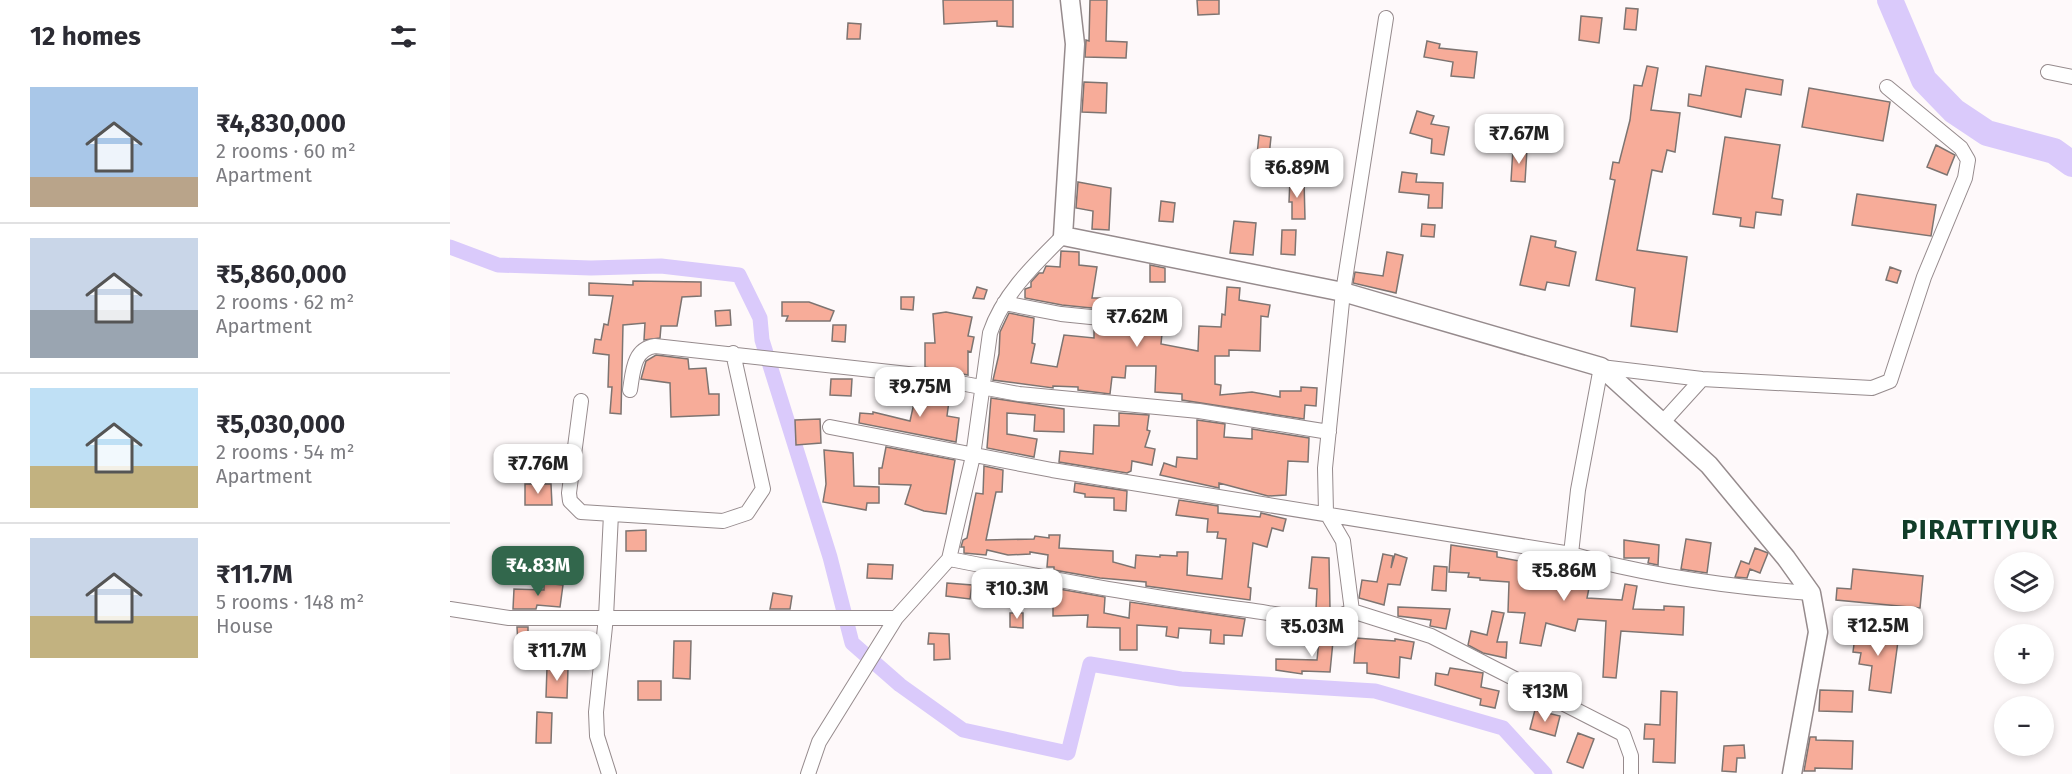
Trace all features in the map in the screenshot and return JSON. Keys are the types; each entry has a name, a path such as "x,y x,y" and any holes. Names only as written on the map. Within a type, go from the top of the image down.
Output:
{"street":[{"path":"808,774 819,742 896,618 949,559 973,456 990,333 1004,303 1034,265 1064,236 1075,44 1070,0"},
{"path":"1352,611 1343,541 1326,512 1325,468 1343,292 1386,18"},
{"path":"2048,72 2072,77"},
{"path":"1064,236 1343,292 1600,367 1702,379 1872,388 1890,381 1924,278 1965,178 1968,160 1961,148 1887,87"},
{"path":"1004,303 1061,314 1140,322"},
{"path":"630,390 636,360 645,347 655,346 917,375 984,388 1199,411 1329,432"},
{"path":"581,400 569,493 570,501 581,512 723,521 747,513 763,489 733,353"},
{"path":"1600,367 1709,465 1786,558 1811,593 1818,632 1793,772"},
{"path":"1571,554 1578,490 1600,367"},
{"path":"1662,423 1702,379"},
{"path":"830,427 973,456 1326,512 1571,554 1603,563 1744,588 1811,593"},
{"path":"609,774 597,736 596,712 606,617 611,514"},
{"path":"949,559 1173,601 1311,618 1339,617 1352,611 1431,636 1623,734 1631,756 1630,771"},
{"path":"450,609 509,618 896,618"}],"building":[{"path":"943,0 1013,0 1013,27 997,26 997,21 944,24"},
{"path":"1090,0 1107,0 1106,41 1127,42 1126,58 1085,57 1086,40 1089,41"},
{"path":"1197,0 1219,0 1219,14 1198,15"},
{"path":"1626,8 1638,9 1636,30 1624,29"},
{"path":"1581,16 1602,18 1599,43 1579,40"},
{"path":"848,23 861,24 860,39 847,39"},
{"path":"1427,41 1440,44 1439,48 1477,52 1474,78 1451,76 1453,62 1424,57"},
{"path":"1647,66 1658,68 1651,110 1680,113 1675,152 1667,150 1662,172 1652,170 1637,250 1687,257 1677,332 1631,326 1635,288 1596,280 1615,180 1610,179 1613,162 1619,163 1630,120 1634,85 1642,86"},
{"path":"1706,66 1783,80 1781,95 1746,89 1741,117 1688,106 1689,94 1701,96"},
{"path":"1084,82 1107,83 1106,113 1082,112"},
{"path":"1809,88 1890,102 1883,141 1802,127"},
{"path":"1417,111 1434,116 1431,124 1449,127 1444,155 1431,153 1432,139 1410,133"},
{"path":"1259,135 1271,137 1268,166 1256,165"},
{"path":"1725,137 1780,145 1772,198 1783,200 1781,215 1756,212 1754,228 1740,226 1741,218 1713,214"},
{"path":"1936,145 1955,155 1947,175 1927,167"},
{"path":"1513,148 1527,149 1525,182 1511,181"},
{"path":"1402,172 1417,174 1416,182 1443,183 1442,208 1428,208 1429,195 1399,192"},
{"path":"1290,180 1304,180 1305,219 1292,219 1292,202 1289,202"},
{"path":"1078,182 1111,188 1109,230 1092,229 1093,211 1076,208"},
{"path":"1857,194 1936,205 1931,236 1852,225"},
{"path":"1161,201 1175,203 1173,222 1159,221"},
{"path":"1234,221 1256,223 1253,255 1230,253"},
{"path":"1422,224 1435,225 1434,237 1421,236"},
{"path":"1282,230 1296,230 1295,255 1281,254"},
{"path":"1531,236 1556,241 1555,247 1576,252 1569,286 1547,282 1545,290 1520,285"},
{"path":"1061,251 1079,252 1079,265 1097,267 1092,298 1116,298 1116,303 1140,305 1139,311 1164,314 1161,344 1198,351 1199,326 1221,327 1222,314 1225,315 1227,287 1240,288 1239,300 1270,305 1268,317 1261,316 1260,351 1229,350 1229,356 1215,356 1215,384 1221,385 1220,395 1252,392 1280,397 1280,391 1301,391 1301,387 1317,388 1316,406 1305,405 1304,419 1182,400 1182,394 1155,392 1156,366 1126,366 1125,378 1112,377 1110,394 1078,390 1078,387 1053,386 1053,388 993,380 999,354 1000,332 1009,313 1034,318 1032,343 1035,344 1031,363 1057,367 1064,335 1094,338 1094,326 1139,331 1148,327 1148,318 1141,313 1062,305 1025,298 1025,289 1031,287 1031,282 1039,273 1043,273 1046,266 1060,267"},
{"path":"1387,252 1403,255 1396,293 1353,283 1355,272 1383,276"},
{"path":"1150,265 1165,268 1165,282 1150,282"},
{"path":"1890,267 1901,271 1897,283 1886,280"},
{"path":"633,281 701,282 701,296 682,297 677,326 661,326 660,338 644,340 645,323 623,325 621,414 610,413 612,387 608,387 609,355 593,353 595,339 601,340 604,324 608,325 613,296 589,295 589,283 633,285"},
{"path":"977,287 987,290 984,299 973,298"},
{"path":"901,297 914,297 913,310 901,309"},
{"path":"782,302 809,302 834,311 830,321 786,321 788,316 782,316"},
{"path":"730,310 731,325 716,326 715,311"},
{"path":"946,312 972,317 968,336 974,337 971,352 968,351 968,375 925,367 925,343 935,343 933,314"},
{"path":"833,325 846,325 845,342 832,341"},
{"path":"656,355 688,359 689,369 706,368 709,394 719,394 719,415 671,417 670,383 641,379 646,361"},
{"path":"831,379 852,379 851,396 830,395"},
{"path":"918,385 935,388 932,399 949,401 947,416 959,418 956,442 859,423 860,413 873,414 873,412 910,421"},
{"path":"991,398 1064,409 1064,432 1034,431 1035,415 1007,413 1007,434 1037,439 1034,457 987,448"},
{"path":"1119,413 1149,415 1147,430 1150,431 1145,447 1155,449 1152,465 1132,461 1131,471 1127,473 1059,462 1060,451 1093,454 1094,425 1119,426"},
{"path":"820,419 821,443 796,445 795,420"},
{"path":"1197,420 1225,424 1224,437 1252,439 1252,429 1309,438 1308,462 1288,461 1286,495 1268,496 1219,483 1219,488 1160,475 1164,463 1176,467 1177,457 1197,459"},
{"path":"886,447 955,460 946,514 924,511 905,504 911,485 879,484 879,468 882,468"},
{"path":"824,450 853,453 854,486 879,487 879,503 867,503 866,510 823,502 826,484"},
{"path":"984,466 1003,470 1002,492 996,492 986,540 1034,539 1035,536 1049,538 1049,535 1060,535 1059,548 1113,551 1113,562 1135,568 1136,555 1160,557 1160,555 1177,556 1177,552 1188,552 1187,575 1222,579 1226,539 1217,538 1218,532 1207,532 1208,519 1176,515 1179,500 1218,506 1218,513 1260,517 1261,513 1286,519 1283,531 1272,528 1267,547 1253,543 1248,587 1251,588 1250,600 1146,586 1146,582 1100,578 1054,570 1054,567 1047,567 1048,555 1030,552 1030,554 1008,555 987,550 986,555 964,553 964,547 961,547 963,540 967,538 976,493 983,494"},
{"path":"1075,483 1127,491 1126,511 1114,510 1114,498 1085,497 1085,494 1074,492"},
{"path":"525,484 551,484 552,505 525,505"},
{"path":"646,530 646,551 626,551 626,531"},
{"path":"1686,539 1711,543 1707,573 1681,569"},
{"path":"1624,540 1659,545 1658,565 1648,563 1649,558 1624,558"},
{"path":"1451,545 1497,552 1497,557 1535,564 1535,560 1549,561 1549,576 1577,578 1590,583 1587,598 1622,600 1625,584 1637,586 1633,609 1664,610 1664,606 1684,607 1683,635 1621,631 1616,678 1603,677 1606,621 1578,619 1575,631 1546,623 1541,646 1520,643 1525,613 1508,612 1509,582 1480,580 1480,578 1468,577 1469,573 1449,572"},
{"path":"1755,548 1768,553 1760,573 1750,569 1747,578 1735,577 1741,561 1749,564"},
{"path":"1383,554 1393,556 1391,568 1395,554 1407,558 1400,585 1388,584 1384,605 1359,598 1362,580 1377,582"},
{"path":"1312,557 1329,558 1330,608 1316,609 1317,589 1309,588"},
{"path":"868,564 893,565 892,579 867,578"},
{"path":"1434,566 1447,567 1446,591 1432,590"},
{"path":"1853,569 1923,576 1920,608 1836,600 1837,588 1851,589"},
{"path":"981,580 997,582 995,596 979,595"},
{"path":"544,583 563,585 560,607 537,605 536,609 513,609 514,589 544,590"},
{"path":"947,583 972,585 970,599 946,596"},
{"path":"1053,588 1105,597 1104,613 1129,618 1130,602 1245,619 1242,636 1224,635 1224,644 1210,643 1211,630 1179,628 1178,638 1166,636 1167,627 1137,625 1137,650 1120,650 1120,628 1087,627 1088,615 1053,616 1053,605 1028,604 1029,589 1053,590"},
{"path":"773,593 792,596 790,609 770,609"},
{"path":"1398,607 1450,609 1446,629 1430,626 1431,620 1398,616"},
{"path":"1492,611 1504,613 1497,642 1507,642 1506,658 1483,653 1468,645 1471,631 1487,635"},
{"path":"1010,613 1023,613 1023,628 1010,627"},
{"path":"517,627 528,627 528,645 518,645"},
{"path":"1856,628 1899,634 1891,693 1869,690 1872,666 1859,664 1861,653 1853,652"},
{"path":"1320,631 1334,631 1330,672 1302,671 1302,674 1276,670 1276,659 1317,660"},
{"path":"929,633 949,634 950,659 934,660 934,644 928,644"},
{"path":"1356,638 1414,642 1411,659 1400,657 1399,678 1367,673 1367,663 1354,663"},
{"path":"578,639 591,640 590,665 577,664"},
{"path":"674,641 691,641 690,679 673,678"},
{"path":"547,667 568,668 567,698 546,697"},
{"path":"1450,668 1483,673 1481,687 1499,691 1495,708 1480,705 1481,699 1435,685 1436,673 1448,675"},
{"path":"638,681 661,681 661,700 638,700"},
{"path":"1820,690 1853,691 1852,712 1819,711"},
{"path":"1661,691 1677,692 1675,763 1653,762 1654,739 1644,739 1645,724 1660,725"},
{"path":"1535,710 1560,716 1555,736 1530,729"},
{"path":"537,712 552,713 551,743 536,743"},
{"path":"1578,733 1594,739 1583,768 1567,762"},
{"path":"1810,737 1816,737 1816,740 1853,741 1852,769 1815,768 1815,771 1804,771"},
{"path":"1744,745 1745,758 1737,758 1736,772 1722,771 1724,746"}],"waterway":[{"path":"1890,0 1924,80 1954,111 1987,133 2054,151 2072,164"},
{"path":"450,247 498,265 591,268 661,266 739,275 760,318 762,340 830,557 852,643 900,685 963,730 1068,753 1090,664 1181,679 1375,691 1503,728 1545,774"}],"district":[{"name":"PIRATTIYUR","path":"1980,530"}]}
